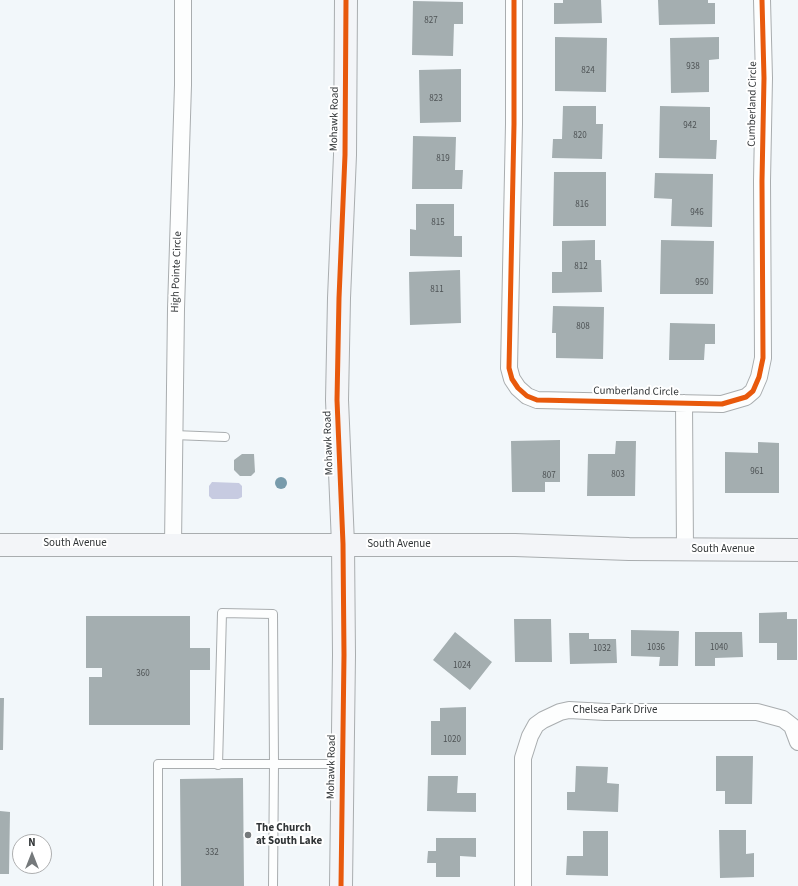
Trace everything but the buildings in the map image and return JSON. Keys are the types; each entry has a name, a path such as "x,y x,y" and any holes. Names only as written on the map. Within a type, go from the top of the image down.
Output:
{"street":[{"name":"High Pointe Circle","path":"173,544 176,309 183,85 183,0"},
{"name":"Mohawk Road","path":"341,886 344,655 343,544 337,400 339,298 345,155 346,0"},
{"name":"Cumberland Circle","path":"514,0 514,124 509,368 512,378 518,388 527,396 537,400 722,404 746,397 753,391 759,377 763,358 762,181 764,78 762,0"},
{"name":"Cumberland Circle","path":"684,403 685,550"},
{"name":"South Avenue","path":"0,545 515,545 685,550 798,550"},
{"name":"Chelsea Park Drive","path":"523,886 523,758 530,736 536,725 543,720 568,710 606,712 757,712 783,719 792,726 798,742"}],"lane":[{"path":"174,435 225,437"},
{"path":"218,764 222,613 272,614 274,764 273,886"},
{"path":"158,886 158,764 342,764"}],"water":[{"path":"212,482 239,483 242,486 242,497 238,499 212,499 209,496 209,486"}],"cycle path":[{"path":"341,886 344,655 343,544 337,400 339,298 345,155 346,0"},
{"path":"514,0 514,124 509,368 512,379 518,388 527,396 537,400 722,404 746,397 753,391 759,377 763,358 762,181 764,78 762,0"}],"place":[{"name":"The Church at South Lake","path":"248,835"}]}
